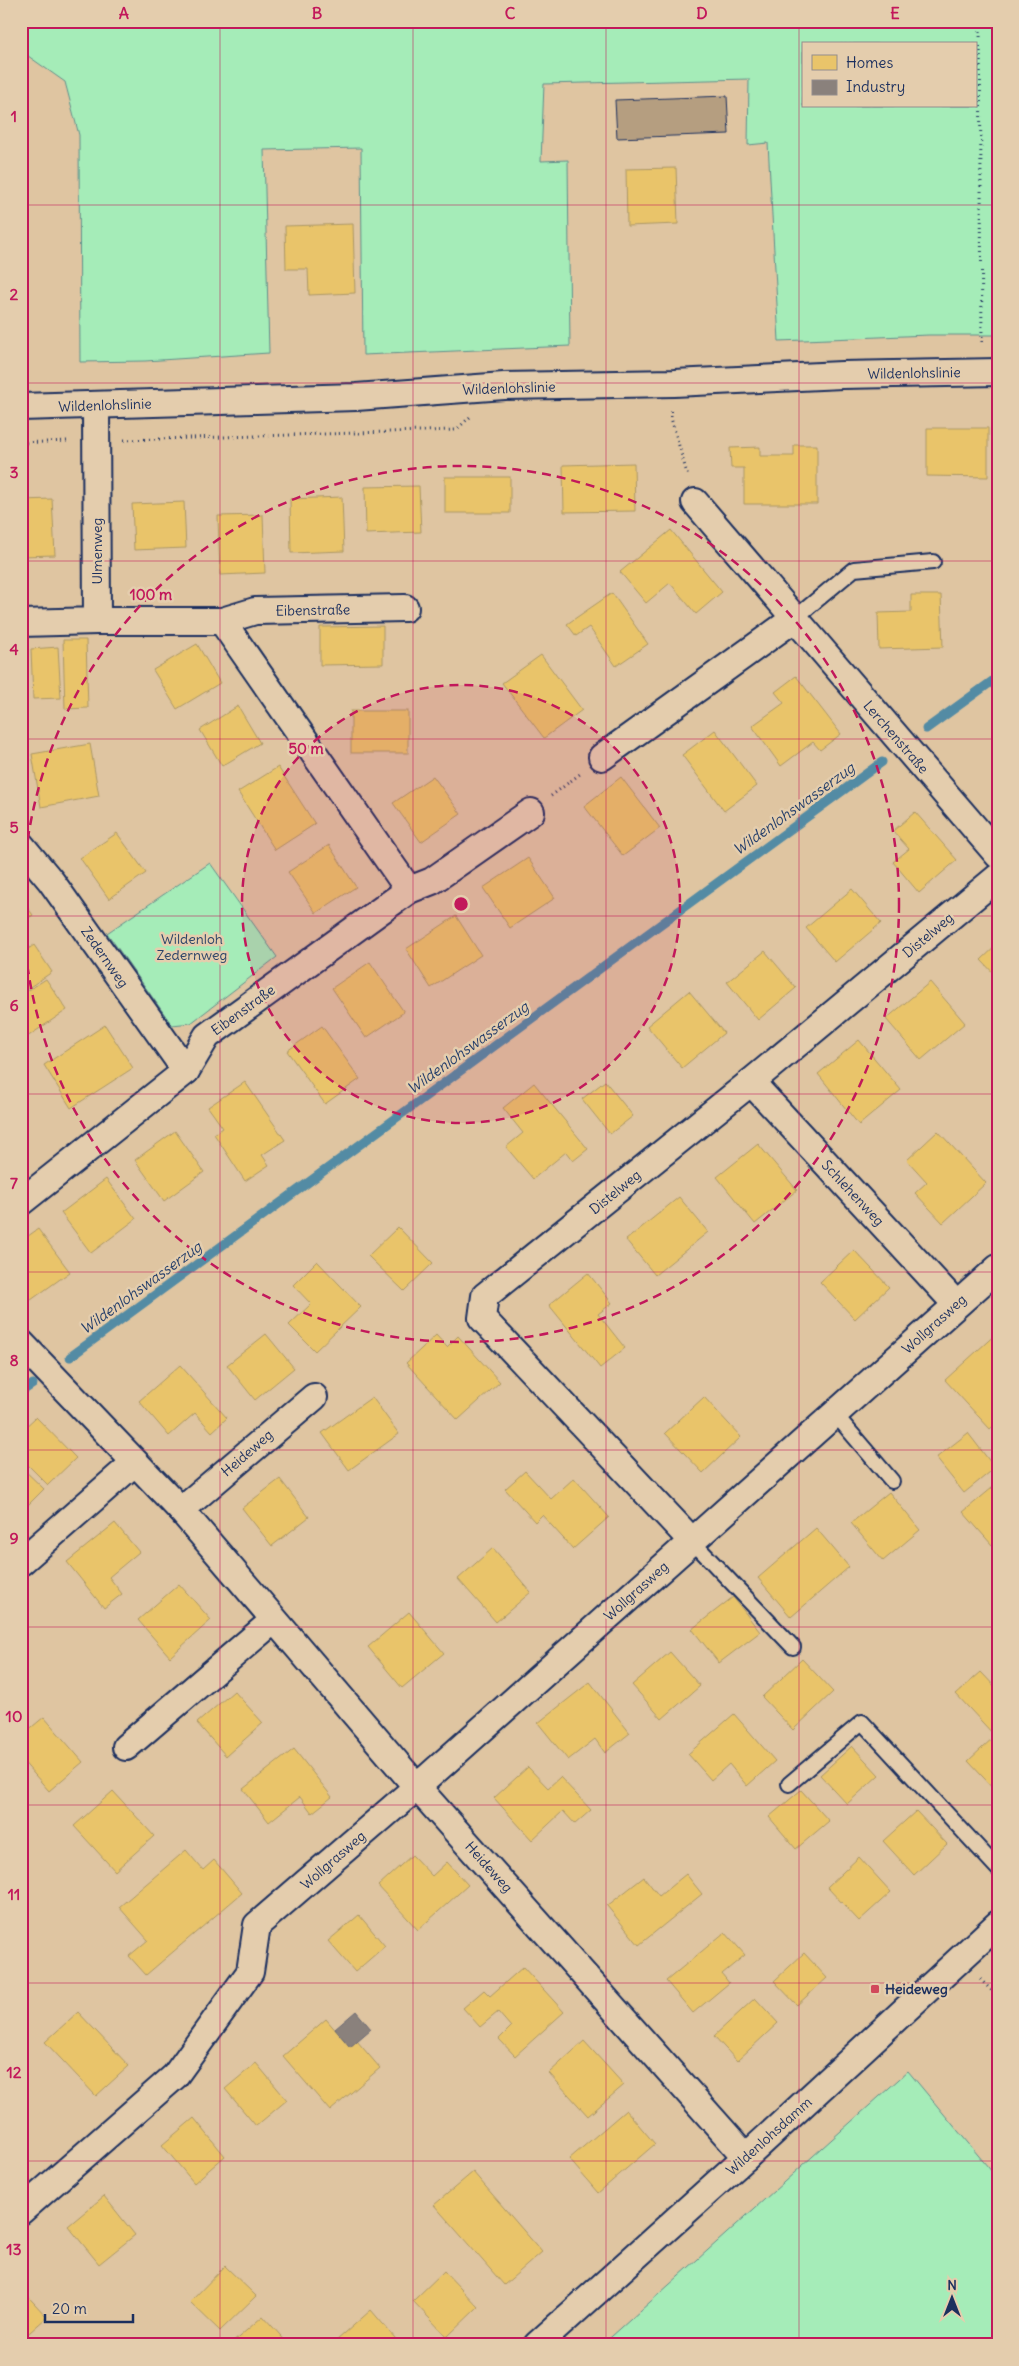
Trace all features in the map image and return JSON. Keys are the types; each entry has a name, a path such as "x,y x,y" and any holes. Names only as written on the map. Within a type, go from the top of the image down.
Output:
{"street":[{"name":"Wildenlohslinie","path":"21,407 356,397 504,386 684,383 842,375 990,372"},
{"name":"Ulmenweg","path":"96,405 98,441 97,622"},
{"name":"Lerchenstraße","path":"695,502 998,855"},
{"name":"Eibenstraße","path":"97,622 222,622 255,611 405,608"},
{"path":"602,757 794,619"},
{"path":"21,623 97,622"},
{"path":"222,622 409,890"},
{"name":"Eibenstraße","path":"21,1202 186,1071 208,1036 409,890 432,881 531,812"},
{"name":"Zedernweg","path":"21,845 51,881 186,1071"},
{"name":"Distelweg","path":"692,1541 482,1318 485,1296 752,1082 998,877"},
{"name":"Schlehenweg","path":"752,1082 956,1304"},
{"name":"Wollgrasweg","path":"21,2211 175,2076 250,1972 257,1925 417,1787 998,1268"},
{"name":"Heideweg","path":"21,1343 181,1510 417,1787 746,2157"},
{"name":"Heideweg","path":"181,1510 314,1397"},
{"path":"21,1562 134,1463"},
{"path":"126,1747 274,1620"},
{"name":"Wildenlohsdamm","path":"537,2345 746,2157 998,1924"}],"lane":[{"path":"794,619 854,569 933,562"},
{"path":"834,1413 892,1480"},
{"path":"692,1541 793,1647"},
{"path":"789,1784 862,1722 998,1869"}],"path":[{"path":"980,21 990,372"},
{"path":"21,443 456,430 504,386"},
{"path":"670,418 695,502"},
{"path":"531,812 602,757"}],"green space":[{"path":"21,21 998,21 998,335 929,335 779,341 768,143 748,145 749,79 544,84 541,161 568,160 570,346 363,355 361,148 264,150 269,353 145,361 80,362 79,135 65,82 21,51"},
{"name":"Wildenloh Zedernweg","path":"210,863 277,957 191,1023 172,1025 107,933"},
{"path":"908,2071 998,2179 998,2345 602,2345"}],"building: Homes":[{"path":"676,168 678,224 627,226 626,169"},
{"path":"353,224 355,293 309,295 308,269 286,269 285,226"},
{"path":"927,428 988,428 988,477 927,476"},
{"path":"794,445 817,445 817,504 744,504 744,468 731,468 730,448 760,447 760,456 794,456"},
{"path":"634,463 635,511 564,512 563,465"},
{"path":"445,477 510,477 510,513 445,513"},
{"path":"419,486 421,532 366,534 365,487"},
{"path":"342,497 344,551 291,553 290,499"},
{"path":"52,499 55,555 21,556 21,500"},
{"path":"184,502 186,548 134,550 132,504"},
{"path":"263,515 265,573 220,575 218,516"},
{"path":"671,530 722,592 696,614 670,583 646,603 620,572"},
{"path":"612,593 648,644 616,666 589,627 576,636 567,624"},
{"path":"911,595 941,595 943,647 879,649 878,613 911,612"},
{"path":"383,626 383,664 320,665 320,627"},
{"path":"63,640 86,640 88,708 65,709"},
{"path":"197,644 220,683 177,709 153,670"},
{"path":"58,647 61,698 33,699 31,649"},
{"path":"541,655 582,710 544,738 502,683"},
{"path":"796,676 841,734 820,750 813,742 781,766 752,726 784,703 775,692"},
{"path":"238,706 260,743 222,766 200,730"},
{"path":"351,711 408,711 408,753 351,753"},
{"path":"715,730 757,786 724,811 682,755"},
{"path":"90,744 99,796 41,807 32,754"},
{"path":"278,767 315,824 275,850 238,792"},
{"path":"433,776 461,814 421,842 393,803"},
{"path":"621,777 660,828 623,856 584,806"},
{"path":"915,812 957,860 919,893 893,862 909,849 893,831"},
{"path":"117,833 146,873 109,899 80,858"},
{"path":"329,845 356,887 316,913 288,872"},
{"path":"528,858 555,898 510,928 483,888"},
{"path":"852,889 881,923 835,962 806,928"},
{"path":"21,899 33,915 21,923"},
{"path":"456,916 481,955 431,988 406,949"},
{"path":"998,944 998,978 981,960"},
{"path":"34,945 52,972 21,993 21,954"},
{"path":"765,951 796,988 758,1020 727,982"},
{"path":"370,962 404,1012 366,1038 332,988"},
{"path":"46,979 67,1010 24,1039 21,1035 21,995"},
{"path":"930,982 965,1023 921,1060 886,1019"},
{"path":"689,991 724,1033 682,1068 647,1026"},
{"path":"105,1025 133,1068 71,1108 44,1065"},
{"path":"322,1026 360,1079 325,1104 287,1051"},
{"path":"859,1040 901,1090 859,1125 818,1074"},
{"path":"605,1081 633,1116 610,1134 582,1099"},
{"path":"245,1082 285,1140 262,1155 269,1165 245,1181 214,1134 223,1128 208,1107"},
{"path":"534,1083 588,1149 573,1161 566,1152 533,1179 506,1147 523,1133 503,1108"},
{"path":"175,1131 204,1172 164,1201 135,1160"},
{"path":"938,1131 986,1183 943,1223 915,1193 927,1182 907,1160"},
{"path":"758,1144 797,1190 755,1224 717,1177"},
{"path":"106,1179 136,1219 91,1253 61,1213"},
{"path":"679,1197 708,1232 655,1275 626,1240"},
{"path":"398,1227 433,1263 404,1291 368,1256"},
{"path":"38,1229 70,1272 31,1300 21,1287 21,1241"},
{"path":"854,1250 889,1287 855,1319 820,1282"},
{"path":"317,1261 361,1307 315,1351 289,1325 311,1304 293,1285"},
{"path":"588,1273 612,1303 598,1314 625,1348 600,1368 549,1305"},
{"path":"998,1332 998,1422 990,1429 945,1380"},
{"path":"266,1334 294,1368 255,1400 227,1365"},
{"path":"436,1335 447,1347 458,1336 500,1382 458,1420 406,1363"},
{"path":"180,1365 227,1418 212,1432 195,1413 169,1436 139,1401"},
{"path":"372,1397 399,1434 349,1470 322,1433"},
{"path":"704,1397 741,1437 703,1473 665,1433"},
{"path":"36,1417 76,1458 48,1485 21,1458 21,1431"},
{"path":"968,1433 995,1468 964,1493 936,1458"},
{"path":"21,1467 44,1489 21,1512"},
{"path":"525,1471 551,1499 574,1478 609,1517 573,1549 542,1515 535,1522 505,1489"},
{"path":"280,1479 309,1517 272,1546 242,1508"},
{"path":"998,1483 998,1540 992,1545 963,1512"},
{"path":"889,1492 920,1530 883,1561 851,1523"},
{"path":"115,1523 139,1552 109,1577 122,1594 104,1608 67,1562"},
{"path":"816,1528 849,1567 791,1617 758,1578"},
{"path":"493,1548 531,1592 496,1622 458,1579"},
{"path":"179,1584 211,1620 170,1657 138,1620"},
{"path":"733,1597 760,1632 719,1663 692,1629"},
{"path":"409,1612 444,1653 402,1688 368,1647"},
{"path":"670,1652 700,1686 662,1719 632,1685"},
{"path":"802,1659 833,1692 793,1730 762,1697"},
{"path":"981,1672 998,1690 998,1793 968,1761 995,1736 956,1694"},
{"path":"590,1682 630,1733 605,1753 595,1739 568,1760 538,1723"},
{"path":"234,1691 263,1723 226,1756 197,1723"},
{"path":"734,1714 775,1761 747,1786 729,1764 711,1780 688,1754"},
{"path":"44,1717 83,1762 49,1791 21,1759 21,1736"},
{"path":"852,1746 879,1775 847,1804 820,1775"},
{"path":"294,1749 332,1797 312,1813 300,1797 269,1822 243,1789"},
{"path":"528,1767 548,1788 560,1777 591,1810 575,1824 563,1811 532,1840 494,1798"},
{"path":"801,1790 829,1821 796,1849 769,1817"},
{"path":"113,1791 154,1836 115,1871 74,1826"},
{"path":"916,1811 947,1844 914,1875 883,1841"},
{"path":"186,1850 203,1870 214,1860 242,1893 146,1975 129,1956 148,1940 119,1907"},
{"path":"412,1855 432,1876 447,1862 468,1885 418,1930 378,1886"},
{"path":"859,1857 891,1892 859,1921 827,1887"},
{"path":"686,1874 702,1894 639,1945 607,1906 644,1877 659,1896"},
{"path":"359,1915 385,1946 355,1972 328,1941"},
{"path":"725,1932 745,1955 722,1974 729,1983 693,2013 666,1981"},
{"path":"804,1953 827,1978 797,2005 774,1981"},
{"path":"523,1967 564,2012 515,2056 499,2039 511,2027 498,2012 480,2027 463,2008 484,1990 490,1996"},
{"path":"755,1998 778,2023 737,2061 714,2036"},
{"path":"78,2012 129,2066 96,2096 45,2042"},
{"path":"326,2019 350,2047 357,2041 380,2068 330,2111 283,2056"},
{"path":"584,2041 624,2085 588,2116 549,2073"},
{"path":"256,2063 287,2100 256,2126 225,2089"},
{"path":"626,2110 655,2144 598,2193 569,2159"},
{"path":"194,2118 225,2156 194,2183 162,2145"},
{"path":"473,2172 542,2252 504,2285 434,2205"},
{"path":"104,2196 135,2235 99,2264 68,2226"},
{"path":"225,2266 256,2296 220,2331 190,2302"},
{"path":"444,2271 478,2307 447,2337 413,2301"},
{"path":"21,2289 47,2317 21,2340"},
{"path":"371,2310 401,2345 340,2345 336,2341"},
{"path":"263,2316 289,2345 231,2344"}],"building: Industry":[{"path":"356,2011 371,2029 350,2047 335,2029"}],"building: Other":[{"path":"727,96 729,134 617,138 615,100"}],"waterway":[{"name":"Wildenlohswasserzug","path":"926,729 998,677"},
{"name":"Wildenlohswasserzug","path":"70,1357 882,762"},
{"name":"Wildenlohswasserzug","path":"21,1392 33,1384"}],"place":[{"name":"Heideweg","path":"875,1989"}]}
